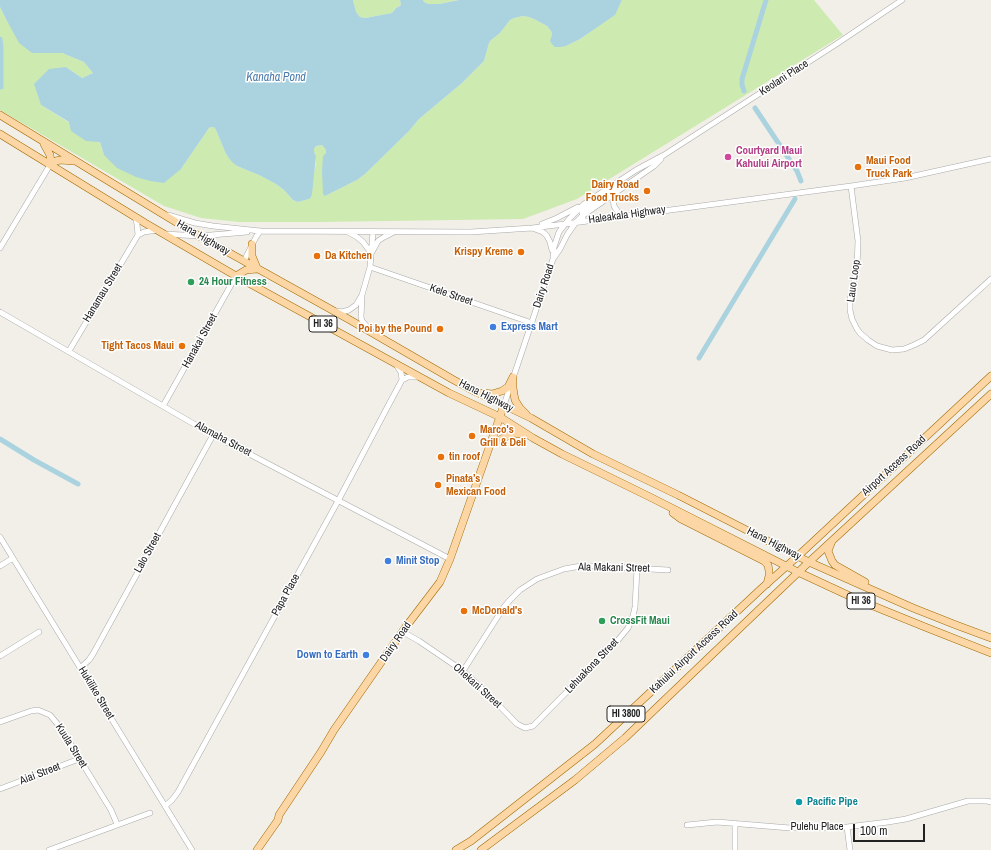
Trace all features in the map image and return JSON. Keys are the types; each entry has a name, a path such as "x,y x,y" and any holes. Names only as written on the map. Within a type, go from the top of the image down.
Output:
{"main road":[{"name":"Hana Highway","path":"0,116 198,236 474,390 531,418 593,454 678,495 808,562 883,595 991,638"},
{"name":"Hana Highway","path":"0,134 236,276 450,393 500,417 562,454 787,567 856,599 991,653"},
{"path":"43,142 49,151 50,165"},
{"name":"HI 36","path":"50,165 60,160 77,162"},
{"path":"236,276 246,270 257,268 252,256 252,244"},
{"path":"236,276 244,261"},
{"name":"Airport Access Road","path":"798,556 991,376"},
{"path":"474,390 484,394 498,392 508,387 513,377"},
{"path":"513,377 513,388 516,400 520,408 531,418"},
{"name":"Airport Access Road","path":"808,562 991,394"},
{"name":"Dairy Road","path":"257,850 278,820 334,730 444,575 504,405"},
{"path":"491,444 514,433 533,438"},
{"path":"650,497 682,519 764,561 769,568 770,576 767,583 762,588"},
{"path":"833,539 828,551 835,565 858,579 933,612 956,625"},
{"name":"Kahului Airport Access Road","path":"456,850 471,841 595,744 798,556"},
{"name":"Kahului Airport Access Road","path":"481,850 575,780 625,738 808,562"}],"street":[{"name":"Keolani Place","path":"565,224 584,204 651,161 664,155 902,0"},
{"name":"Keolani Place","path":"583,219 617,191 654,166 664,155"},
{"name":"Haleakala Highway","path":"165,234 198,236 260,231 470,232 532,228 565,224 583,219 628,215 905,178 991,160"},
{"path":"0,248 50,165"},
{"path":"583,219 582,213 584,210 615,188 624,178"},
{"name":"Lauo Loop","path":"851,186 858,241 857,267 850,300 850,310 852,319 860,333 877,346 892,350 904,349 924,340 991,279"},
{"path":"617,191 613,199 614,206 619,213 628,215"},
{"path":"532,228 557,218 584,204"},
{"name":"Haleakala Highway","path":"159,213 195,223 260,231"},
{"path":"135,216 138,235 144,232 158,230"},
{"name":"Dairy Road","path":"553,259 576,222"},
{"name":"Dairy Road","path":"504,405 553,259 554,247 559,232 565,224"},
{"path":"532,228 542,232 548,237 553,259"},
{"path":"244,261 260,231"},
{"path":"347,232 363,242 371,254"},
{"path":"373,232 370,267 362,295 361,317 364,324 374,334"},
{"path":"371,254 378,241 396,232"},
{"name":"Hanamau Street","path":"69,351 138,235"},
{"name":"Kele Street","path":"370,267 532,323"},
{"name":"Hanakai Street","path":"164,406 236,276"},
{"path":"331,310 342,312 349,310 356,305 362,295"},
{"name":"Alamaha Street","path":"0,312 213,435 450,559"},
{"path":"393,362 398,366 402,380 409,376 421,377"},
{"name":"Papa Place","path":"165,806 178,792 402,380"},
{"name":"Lalo Street","path":"80,668 93,654 213,435"},
{"name":"Hukilike Street","path":"0,537 192,850"},
{"path":"0,566 13,558"},
{"name":"Ala Makani Street","path":"463,671 504,607 520,590 538,579 564,569 581,566 668,570"},
{"name":"Lehuakona Street","path":"530,727 538,721 628,628 635,607 638,569"},
{"path":"0,656 39,632"},
{"name":"Ohekani Street","path":"403,632 463,671 517,724 526,728 530,727"},
{"name":"Kuula Street","path":"0,722 38,710 50,715 60,727 111,810 117,824"},
{"name":"Aiai Street","path":"0,789 79,759"},
{"name":"Pulehu Place","path":"687,825 717,822 790,828 847,827 906,819 968,801 991,802"},
{"path":"49,850 150,813"},
{"path":"735,823 735,850"},
{"path":"847,827 850,850"}],"green space":[{"path":"353,0 400,0 401,4 392,13 365,18 360,17 356,12"},
{"path":"423,0 459,0 439,4 428,4"},
{"path":"622,0 814,0 843,35 577,199 523,219 239,222 201,218 164,206 0,110 0,7 7,21 32,53 62,53 84,62 93,73 82,78 66,67 41,105 100,142 104,155 181,169 209,128 214,127 226,154 237,166 276,184 293,200 298,202 309,199 316,163 314,149 316,146 322,145 326,150 325,196 357,180 409,131 419,119 462,83 484,61 490,41 500,33 510,20 524,16 534,19 547,26 551,31 551,37 566,46 580,39 614,15"}],"water":[{"name":"Kanaha Pond","path":"0,0 353,0 356,12 360,17 365,18 392,13 400,6 400,0 423,0 428,4 439,4 459,0 622,0 615,15 580,39 566,46 555,47 550,41 552,34 551,31 547,26 534,19 523,16 510,20 500,33 490,41 484,61 462,83 419,119 409,131 357,180 325,196 323,194 322,170 323,156 326,153 326,150 322,145 316,146 314,149 316,156 312,194 309,199 298,202 293,200 276,184 237,166 232,162 226,154 214,127 209,128 181,169 164,183 136,177 117,168 104,155 100,142 86,141 71,131 69,122 41,105 34,84 49,69 66,67 82,78 93,73 84,62 62,53 32,53 19,43 0,7"}],"waterway":[{"path":"744,91 742,79 766,0"},
{"path":"0,39 1,87"},
{"path":"755,108 797,171 801,181"},
{"path":"699,358 795,199"},
{"path":"0,439 78,484"}],"place":[{"name":"Courtyard Maui Kahului Airport","path":"728,157"},
{"name":"Maui Food Truck Park","path":"858,167"},
{"name":"Dairy Road Food Trucks","path":"647,191"},
{"name":"Krispy Kreme","path":"521,252"},
{"name":"Da Kitchen","path":"317,256"},
{"name":"24 Hour Fitness","path":"191,282"},
{"name":"Express Mart","path":"493,327"},
{"name":"Poi by the Pound","path":"440,329"},
{"name":"Tight Tacos Maui","path":"182,346"},
{"name":"Marco's Grill & Deli","path":"472,436"},
{"name":"tin roof","path":"441,457"},
{"name":"Pinata’s Mexican Food","path":"438,485"},
{"name":"Minit Stop","path":"388,561"},
{"name":"McDonald's","path":"464,611"},
{"name":"CrossFit Maui","path":"602,621"},
{"name":"Down to Earth","path":"366,655"},
{"name":"Pacific Pipe","path":"799,802"}]}
